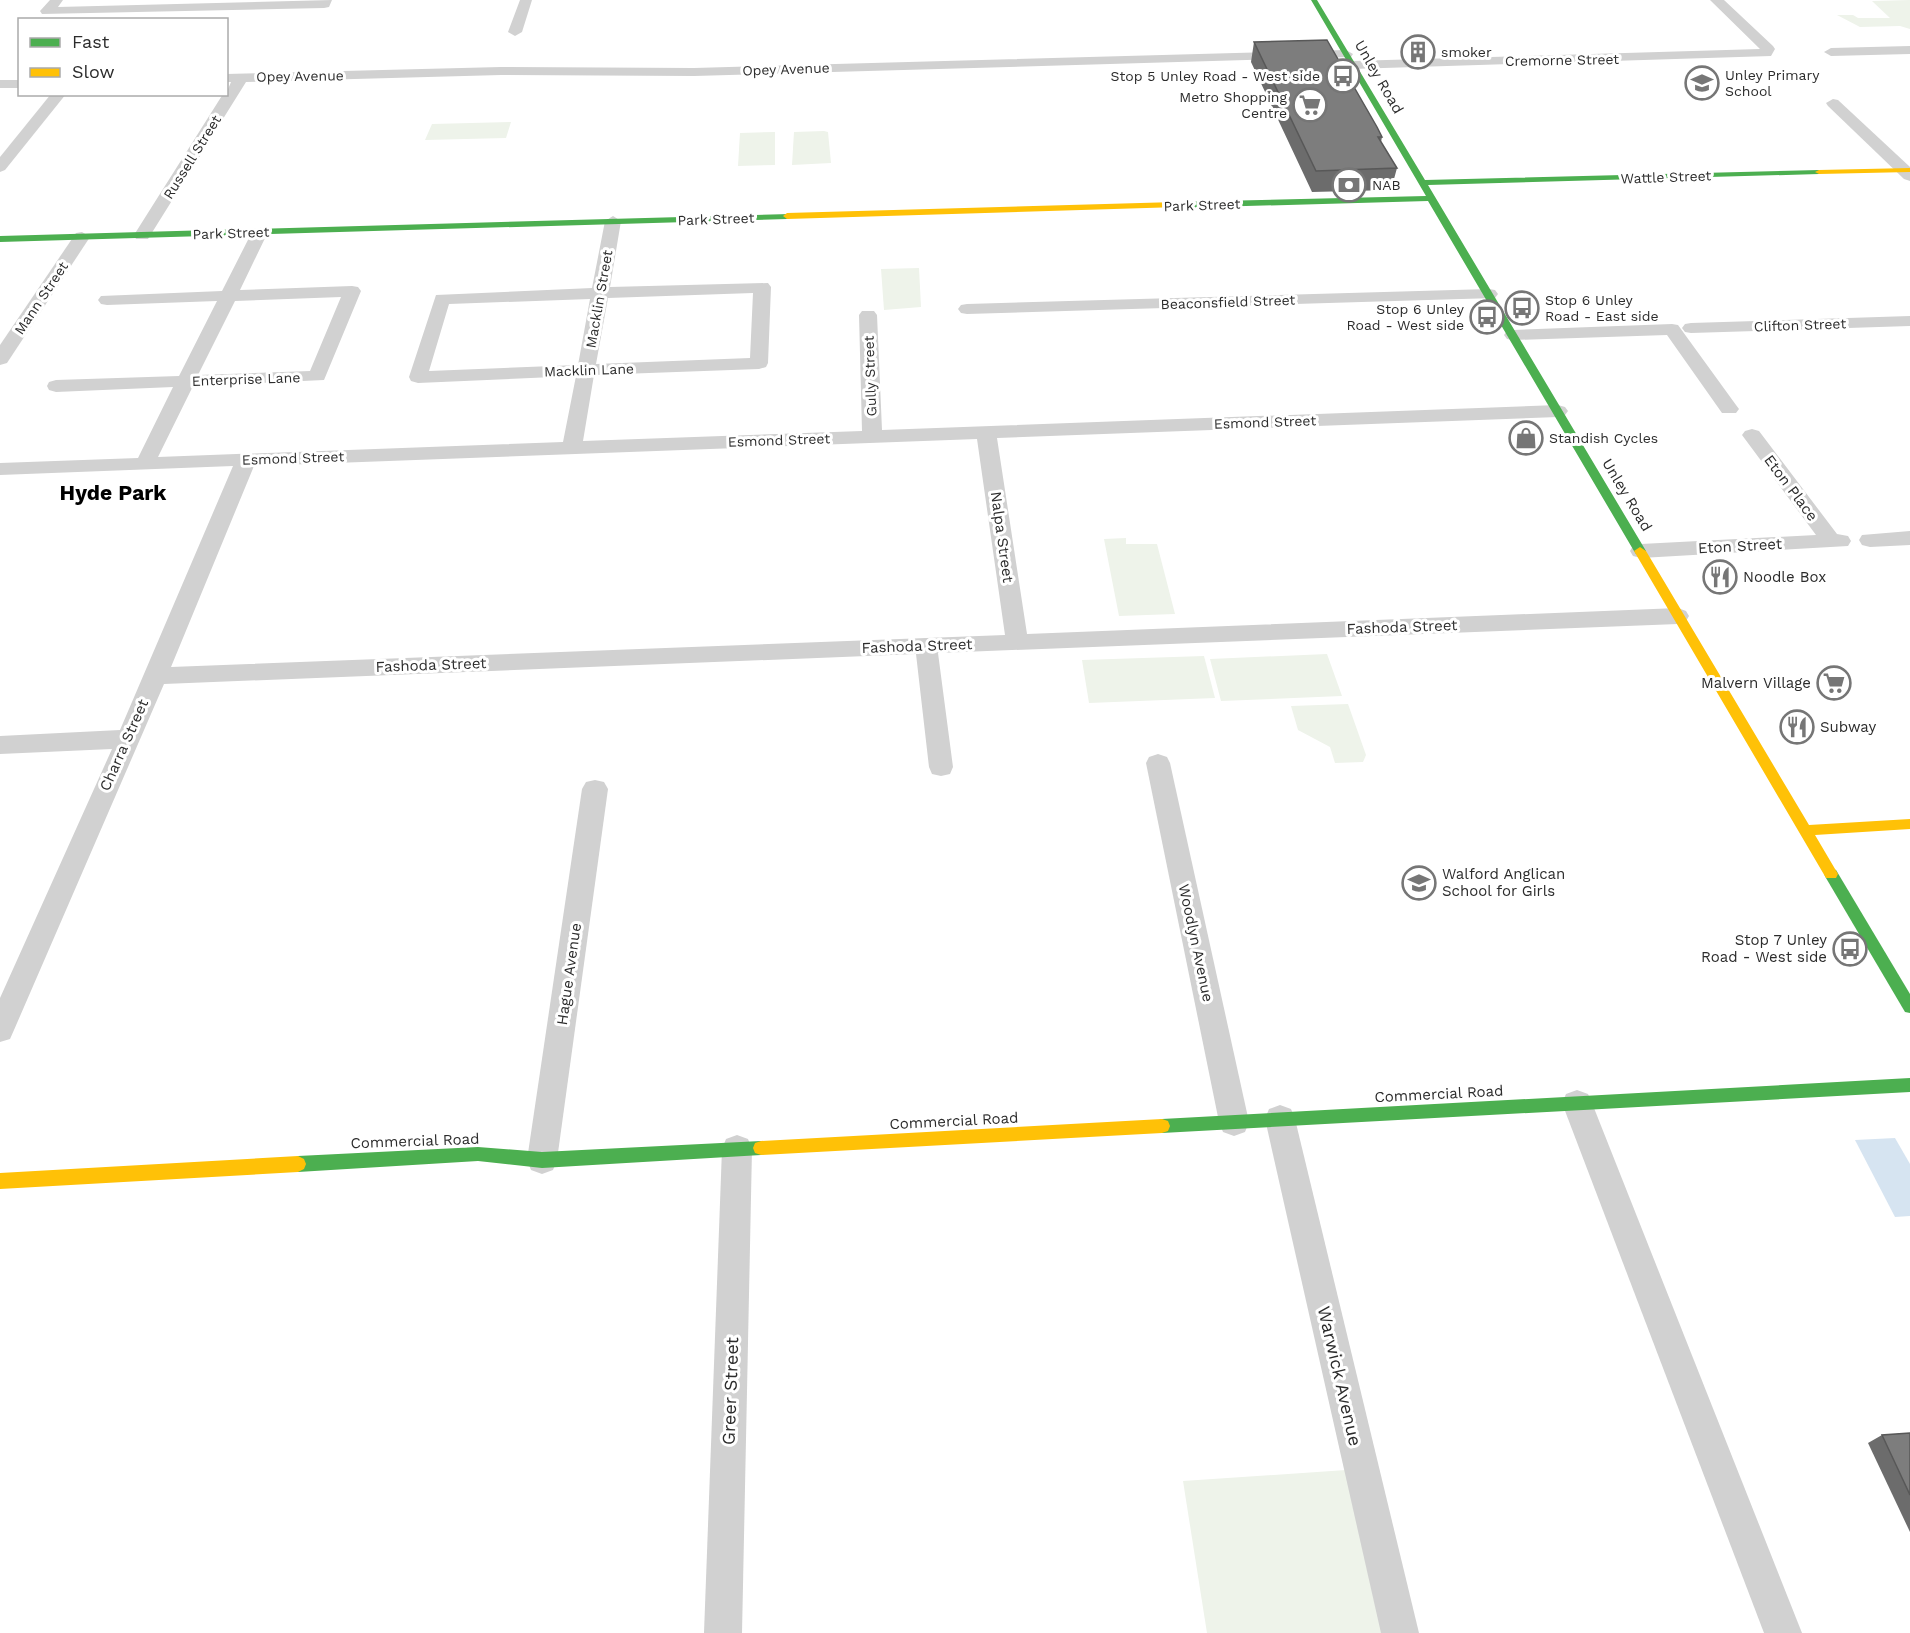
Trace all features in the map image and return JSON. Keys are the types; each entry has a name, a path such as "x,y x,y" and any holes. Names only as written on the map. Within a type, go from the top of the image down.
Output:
{"street":[{"path":"57,0 47,11 324,4 326,0"},
{"path":"515,32 526,0"},
{"name":"Unley Road","path":"1314,0 1910,1007"},
{"name":"Cremorne Street","path":"1349,59 1766,53 1768,49 1716,0"},
{"path":"1831,52 1910,50"},
{"name":"Opey Avenue","path":"234,78 501,71 694,72 1349,59"},
{"path":"0,84 18,84"},
{"path":"0,167 57,96"},
{"name":"Russell Street","path":"142,235 223,96"},
{"path":"1833,103 1908,172"},
{"name":"Wattle Street","path":"1422,183 1908,172"},
{"name":"Park Street","path":"0,239 1433,198"},
{"name":"Macklin Street","path":"572,448 613,221"},
{"path":"145,464 260,232"},
{"name":"Mann Street","path":"0,359 82,237"},
{"name":"Macklin Lane","path":"762,287 759,363 418,377 442,299 599,293 762,287"},
{"name":"Enterprise Lane","path":"56,386 317,376 352,291 107,300"},
{"name":"Beaconsfield Street","path":"967,309 1489,294"},
{"name":"Gully Street","path":"867,315 872,436"},
{"name":"Clifton Street","path":"1513,335 1910,321"},
{"path":"1681,329 1729,409"},
{"name":"Esmond Street","path":"0,469 1558,411"},
{"name":"Nalpa Street","path":"986,432 1017,642"},
{"name":"Eton Place","path":"1752,435 1835,541"},
{"name":"Charra Street","path":"0,1030 156,676 246,460"},
{"path":"1870,540 1910,538"},
{"name":"Eton Street","path":"1641,551 1835,541"},
{"name":"Fashoda Street","path":"156,676 1678,616"},
{"path":"926,645 941,767"},
{"path":"0,745 127,739"},
{"name":"Woodlyn Avenue","path":"1158,764 1233,1122"},
{"name":"Hague Avenue","path":"542,1160 595,789"},
{"path":"1805,830 1910,824"},
{"name":"Commercial Road","path":"0,1181 478,1154 542,1160 1910,1085"},
{"path":"1577,1103 1783,1633"},
{"name":"Warwick Avenue","path":"1280,1119 1400,1633"},
{"name":"Greer Street","path":"723,1633 737,1149"}],"shaded area":[{"path":"1910,0 1910,29 1900,26 1860,27 1837,15 1853,15 1858,18 1890,18 1872,1"},
{"path":"511,122 506,138 425,140 432,124"},
{"path":"775,132 775,165 738,166 740,133"},
{"path":"794,132 828,132 831,163 792,165"},
{"path":"919,268 921,307 884,310 881,269"},
{"path":"1126,538 1126,544 1157,544 1175,614 1119,616 1104,539"},
{"path":"1327,654 1342,696 1221,701 1210,659"},
{"path":"1204,656 1215,698 1089,703 1082,660"},
{"path":"1348,704 1366,755 1363,762 1335,763 1330,747 1298,730 1291,706"},
{"path":"1346,1470 1383,1633 1207,1633 1183,1481"}],"water":[{"path":"1895,1138 1910,1164 1910,1216 1895,1217 1855,1140"}],"building":[{"name":"Metro Shopping Centre","path":"1327,40 1377,127 1382,137 1378,137 1397,168 1316,171 1254,42"},
{"path":"1910,1433 1910,1495 1882,1435"}],"traffic: fast":[{"path":"1314,0 1640,551"},
{"path":"1422,183 1819,172"},
{"path":"1176,205 1433,198"},
{"path":"0,239 787,216"},
{"path":"1831,874 1910,1007"},
{"path":"1162,1126 1910,1085"},
{"path":"298,1164 478,1154 542,1160 761,1148"}],"traffic: slow":[{"path":"1819,172 1910,170"},
{"path":"787,216 1176,205"},
{"path":"1640,551 1831,874"},
{"path":"1805,830 1910,824"},
{"path":"761,1148 1162,1126"},
{"path":"0,1181 298,1164"}],"place":[{"name":"smoker","path":"1418,52"},
{"name":"Stop 5 Unley Road - West side","path":"1343,76"},
{"name":"Unley Primary School","path":"1702,83"},
{"name":"Metro Shopping Centre","path":"1310,105"},
{"name":"NAB","path":"1349,185"},
{"name":"Stop 6 Unley Road - East side","path":"1522,308"},
{"name":"Stop 6 Unley Road - West side","path":"1487,317"},
{"name":"Standish Cycles","path":"1526,438"},
{"name":"Noodle Box","path":"1720,577"},
{"name":"Malvern Village","path":"1834,683"},
{"name":"Subway","path":"1797,727"},
{"name":"Walford Anglican School for Girls","path":"1419,883"},
{"name":"Stop 7 Unley Road - West side","path":"1850,949"}],"district":[{"name":"Hyde Park","path":"113,492"}]}
